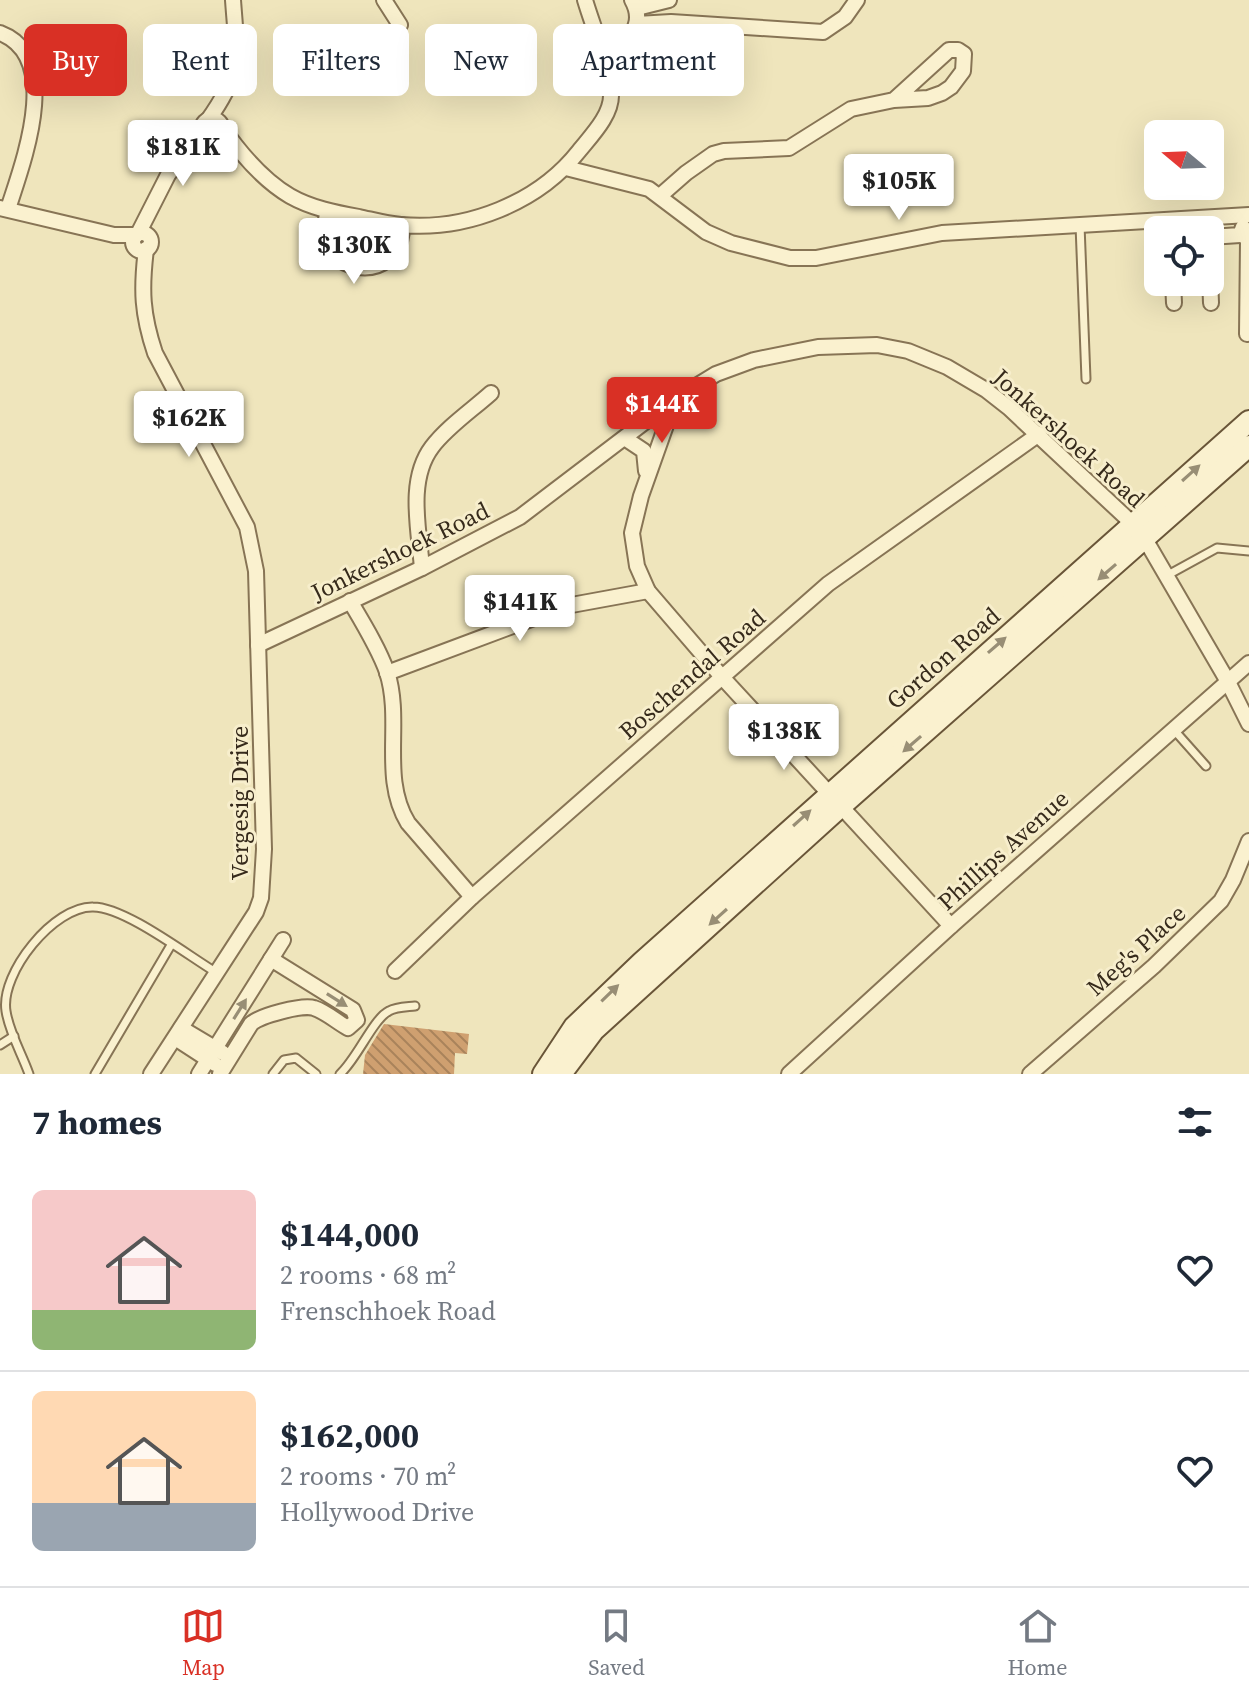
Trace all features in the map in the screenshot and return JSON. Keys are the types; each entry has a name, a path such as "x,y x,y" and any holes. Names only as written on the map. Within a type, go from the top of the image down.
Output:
{"street":[{"path":"0,33 18,45 28,60 34,108 32,129 4,209 140,242 168,175 213,129 232,81 237,52 233,0"},
{"path":"384,0 399,24"},
{"path":"585,0 592,24"},
{"path":"669,0 635,4 637,24 701,24"},
{"path":"744,27 823,32 845,17 857,0"},
{"path":"661,195 713,154 789,148 841,114 894,100 928,98 942,93 958,80 965,65 964,54 949,50 894,100"},
{"path":"213,129 291,197 328,212 402,225 442,223 493,213 521,201 566,168 603,118 611,96"},
{"path":"566,168 649,189 661,195 706,232 731,243 790,258 816,258 942,233 1246,215 1243,233 1248,241 1247,334"},
{"path":"328,212 323,229 328,250 338,260 356,267 388,262 401,245 402,225"},
{"path":"1224,235 1243,233"},
{"name":"Vergesig Drive","path":"140,242 142,299 146,325 158,361 247,527 256,571 264,849 261,898 256,912 151,1074"},
{"path":"1174,296 1174,303"},
{"path":"1211,296 1211,303"},
{"name":"Jonkershoek Road","path":"258,645 422,568 520,517 675,399 716,374 754,360 818,347 877,345 908,351 947,367 986,390 1039,434 1139,532 1227,680 1249,724"},
{"path":"422,568 417,507 418,485 426,456 491,393"},
{"path":"675,399 632,533 637,566 648,591 722,677 951,926"},
{"name":"Gordon Road","path":"1139,532 1249,421"},
{"name":"Boschendal Road","path":"395,971 472,897 828,584 1039,434"},
{"path":"626,439 641,447 646,455 646,484"},
{"name":"Gordon Road","path":"543,1074 563,1061 835,800 1139,532 1249,446"},
{"path":"387,673 566,606 648,591"},
{"path":"350,601 387,673 392,703 393,774 401,811 472,897"},
{"name":"Phillips Avenue","path":"789,1074 951,926 1249,663"},
{"name":"Meg's Place","path":"1030,1074 1154,966 1221,901 1249,841"},
{"path":"199,1074 283,940"},
{"path":"178,1033 211,1054 224,1067 251,1024 259,1018 308,1007 348,1028 357,1020 353,1010 271,959"}],"lane":[{"path":"1080,225 1086,379"},
{"path":"1166,576 1217,548 1249,551"},
{"path":"1173,728 1206,766"},
{"path":"29,1074 6,1012 5,994 12,974 30,946 51,926 73,913 93,907 126,916 217,973"},
{"path":"95,1074 171,945"},
{"path":"340,1074 350,1065 382,1016 390,1010 415,1006"},
{"path":"0,1045 14,1036"},
{"path":"273,1074 284,1060 296,1058 316,1074"}],"building":[{"path":"384,1024 469,1034 467,1054 455,1053 454,1074 363,1074 365,1055"}]}
